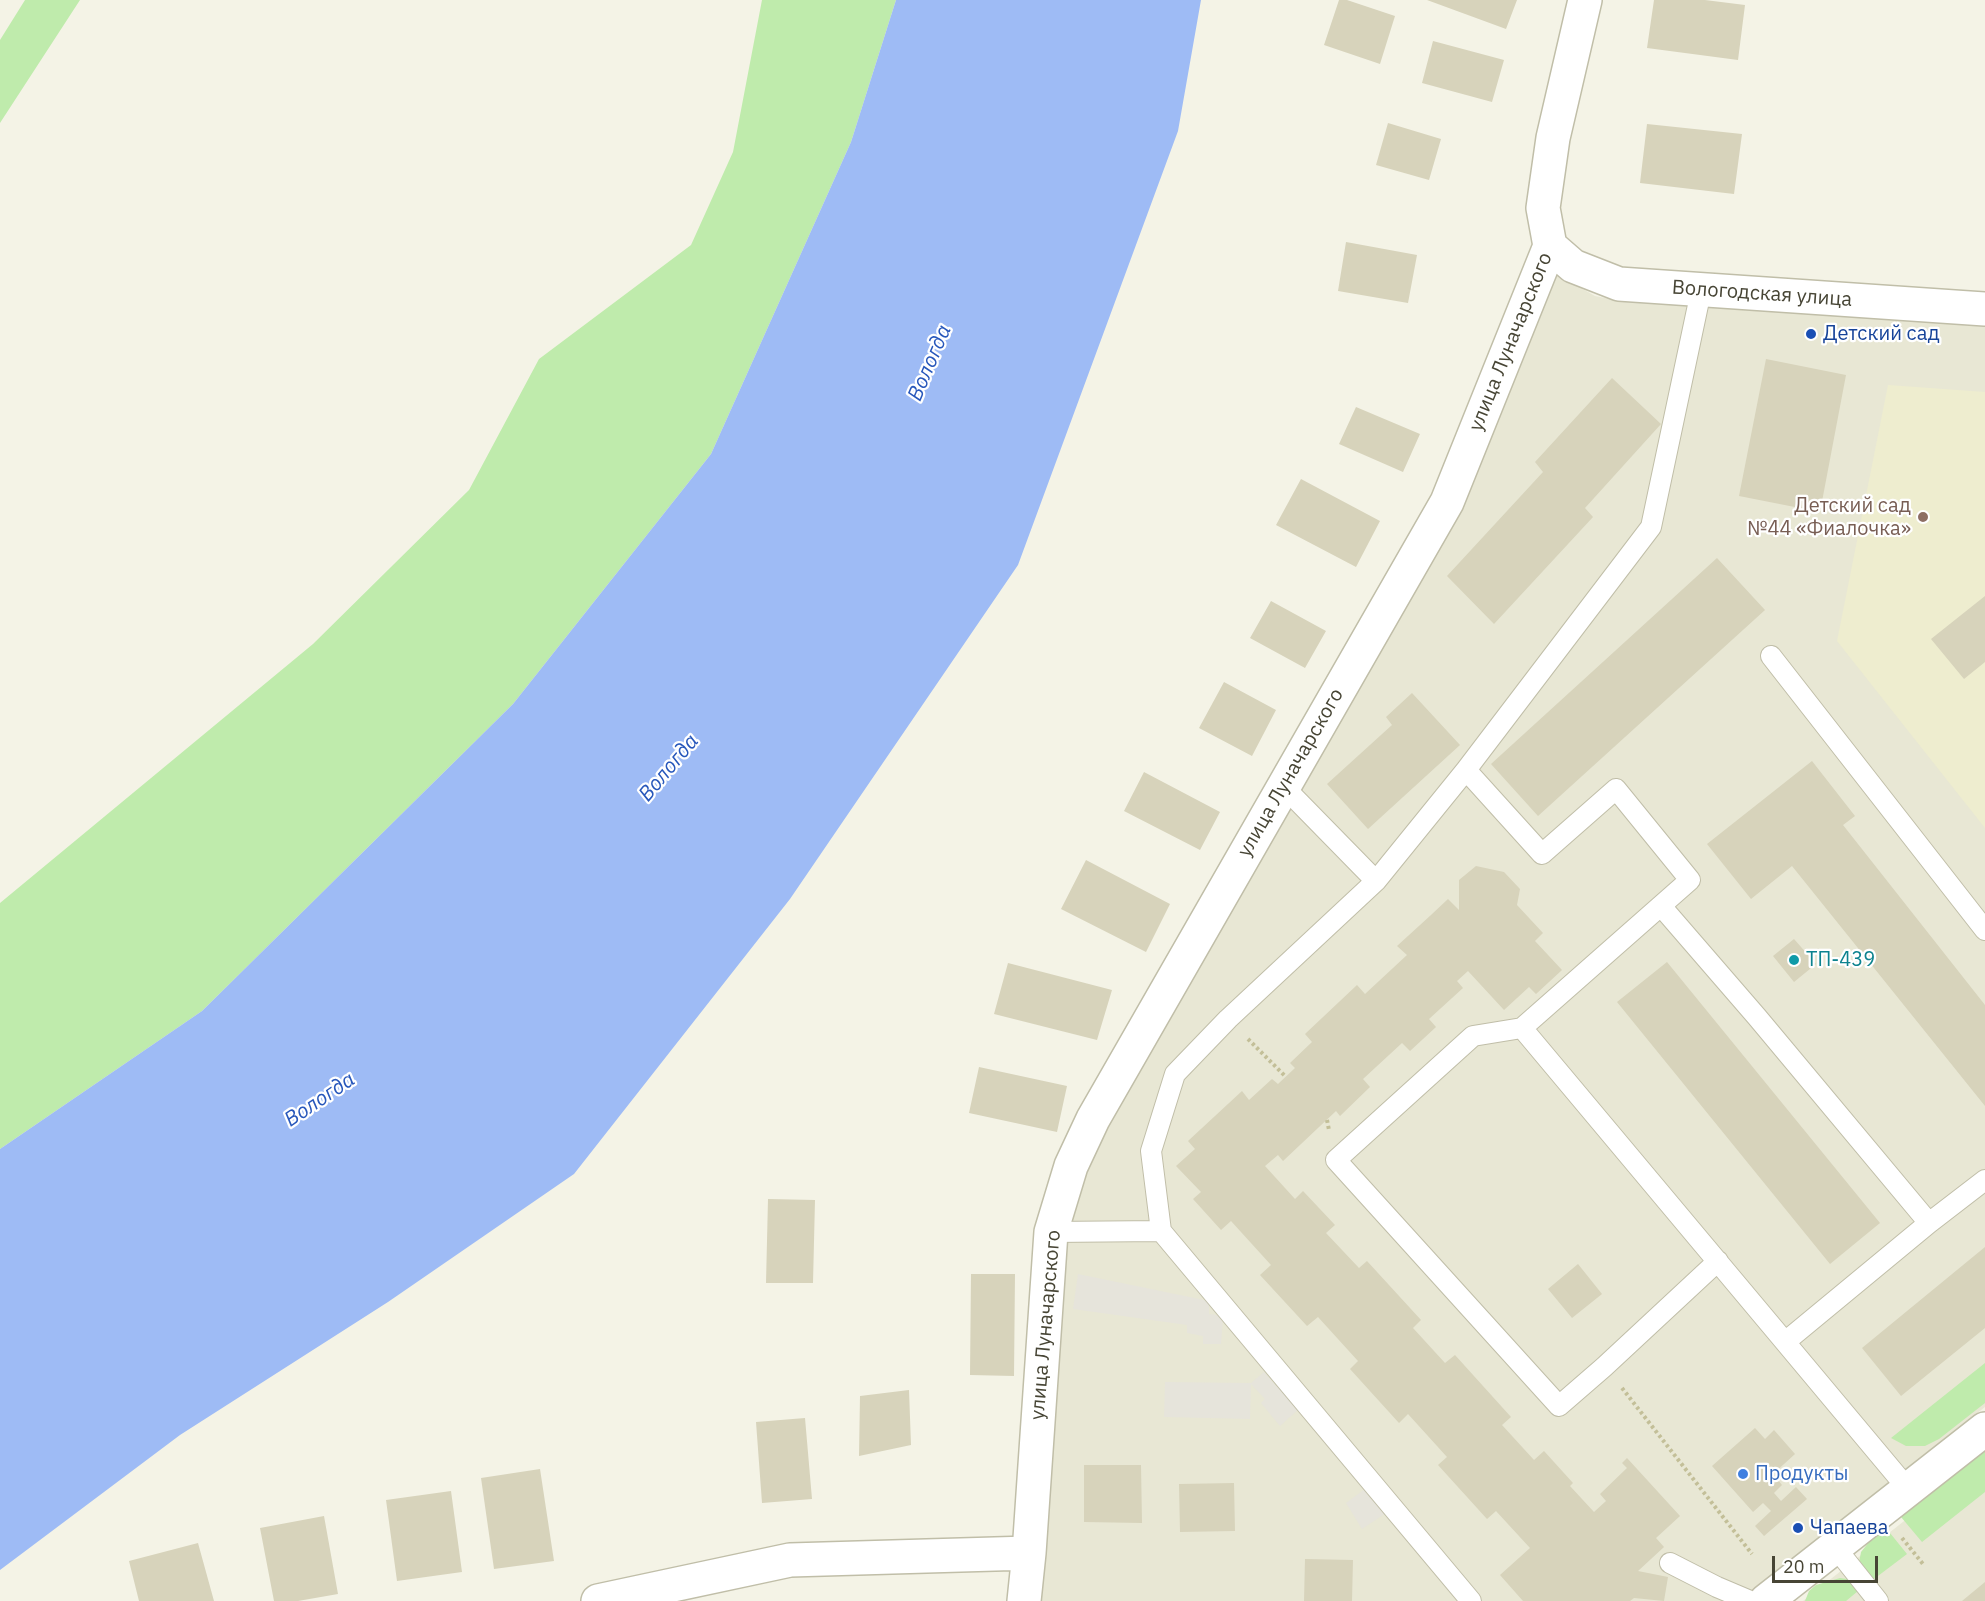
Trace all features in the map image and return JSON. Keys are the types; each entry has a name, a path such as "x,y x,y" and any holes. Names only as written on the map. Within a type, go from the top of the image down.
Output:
{"street":[{"name":"улица Луначарского","path":"1024,1601 1051,1232 1071,1166 1093,1119 1447,502 1550,246 1543,208 1553,138 1585,0"},
{"name":"Вологодская улица","path":"1550,246 1573,266 1619,284 1985,309"},
{"path":"1766,1601 1985,1429"},
{"path":"598,1601 790,1560 1029,1553"}],"lane":[{"path":"1471,1601 1161,1231 1151,1151 1175,1074 1228,1019 1376,880 1466,770 1652,527 1701,291"},
{"path":"1771,656 1985,930"},
{"path":"1466,770 1542,854 1616,789 1690,880 1522,1028 1473,1036 1336,1160 1559,1406 1718,1261"},
{"path":"1283,786 1376,880"},
{"path":"1660,906 1757,1017 1929,1223"},
{"path":"1522,1028 1908,1489"},
{"path":"1785,1342 1929,1223 1985,1180"},
{"path":"1051,1232 1161,1231"},
{"path":"1835,1547 1878,1601"},
{"path":"1670,1563 1750,1601"}],"path":[{"path":"1228,1019 1286,1077"},
{"path":"1604,1366 1752,1554"},
{"path":"1899,1534 1923,1564"}],"shaded area":[{"path":"1555,273 1595,296 1615,300 1985,324 1985,1407 1742,1601 1037,1601 1060,1258 1082,1168"},
{"name":"Детский сад №44 «Фиалочка»","path":"1888,385 1985,392 1985,828 1837,641"},
{"path":"1078,1274 1209,1301 1209,1314 1223,1316 1221,1344 1203,1344 1203,1336 1187,1333 1187,1325 1073,1309"},
{"path":"1264,1372 1277,1387 1282,1384 1301,1407 1280,1426 1261,1403 1265,1399 1251,1384 1250,1419 1164,1417 1165,1382 1251,1383"},
{"path":"1985,1457 1985,1601 1803,1601"},
{"path":"1373,1483 1389,1511 1362,1529 1346,1503"}],"green space":[{"path":"25,0 80,0 0,123 0,40"},
{"path":"762,0 896,0 851,142 711,454 513,704 202,1011 0,1149 0,903 313,644 469,490 539,359 691,245 733,152"},
{"path":"1985,1363 1985,1403 1939,1439 1925,1446 1906,1446 1891,1438"},
{"path":"1985,1450 1985,1492 1922,1542 1901,1517"},
{"path":"1886,1528 1907,1554 1870,1582 1859,1563 1861,1552"},
{"path":"1840,1578 1847,1579 1858,1591 1846,1601 1805,1601 1809,1591 1816,1585"}],"water":[{"name":"Вологда","path":"896,0 1201,0 1178,131 1018,565 790,899 574,1174 388,1302 180,1435 0,1570 0,1149 202,1011 513,704 711,454 851,142"}],"building":[{"path":"1339,0 1347,0 1395,16 1380,64 1324,45"},
{"path":"1427,0 1517,0 1506,29"},
{"path":"1654,0 1705,0 1745,5 1738,60 1647,48"},
{"path":"1433,41 1504,60 1492,102 1422,83"},
{"path":"1388,123 1441,139 1429,180 1376,165"},
{"path":"1647,124 1742,134 1734,194 1640,183"},
{"path":"1346,242 1417,255 1408,303 1338,291"},
{"path":"1766,359 1846,375 1820,512 1739,496"},
{"path":"1612,378 1661,424 1585,508 1593,517 1494,624 1447,576 1543,472 1535,462"},
{"path":"1356,407 1420,434 1403,472 1339,444"},
{"path":"1301,479 1380,521 1356,567 1276,525"},
{"path":"1717,558 1765,610 1538,816 1491,764"},
{"path":"1985,596 1985,662 1964,679 1931,639"},
{"path":"1271,601 1326,631 1305,668 1250,638"},
{"path":"1224,682 1276,710 1252,756 1199,728"},
{"path":"1412,693 1460,745 1368,829 1327,784 1392,725 1386,717"},
{"path":"1812,761 1855,816 1843,825 1985,1005 1985,1106 1792,866 1751,899 1707,844"},
{"path":"1144,772 1220,812 1200,850 1124,811"},
{"path":"1086,860 1170,904 1146,952 1061,909"},
{"path":"1476,866 1504,872 1520,889 1517,905 1543,933 1535,941 1562,970 1536,994 1529,987 1504,1010 1468,971 1457,981 1463,988 1429,1019 1436,1027 1410,1051 1402,1043 1363,1079 1370,1087 1340,1116 1336,1111 1283,1161 1278,1155 1265,1166 1295,1199 1303,1191 1335,1225 1326,1233 1359,1268 1367,1261 1421,1320 1413,1328 1445,1363 1455,1355 1511,1417 1502,1425 1534,1460 1544,1451 1573,1483 1570,1486 1594,1512 1606,1501 1600,1494 1627,1468 1622,1463 1627,1458 1680,1516 1656,1538 1664,1547 1638,1571 1668,1577 1664,1601 1634,1598 1630,1601 1523,1601 1500,1575 1530,1548 1496,1511 1487,1519 1438,1465 1447,1457 1408,1414 1399,1423 1350,1369 1358,1361 1318,1317 1307,1326 1260,1275 1271,1265 1231,1221 1221,1230 1193,1199 1201,1192 1176,1166 1195,1149 1188,1141 1242,1091 1249,1100 1272,1079 1278,1084 1295,1068 1290,1063 1312,1042 1305,1034 1357,985 1365,994 1407,955 1397,946 1448,899 1459,910 1459,880"},
{"name":"ТП-439","path":"1794,939 1816,964 1794,982 1773,956"},
{"path":"1667,962 1880,1223 1830,1264 1617,1002"},
{"path":"1008,963 1112,990 1097,1040 994,1014"},
{"path":"979,1067 1067,1086 1057,1132 969,1113"},
{"path":"768,1199 815,1200 813,1283 766,1283"},
{"path":"1985,1247 1985,1328 1901,1396 1862,1348"},
{"path":"1578,1264 1602,1294 1572,1318 1548,1289"},
{"path":"971,1274 1015,1274 1014,1376 970,1375"},
{"path":"909,1390 911,1445 859,1456 860,1396"},
{"path":"805,1418 812,1499 762,1503 756,1422"},
{"path":"1755,1428 1765,1439 1774,1430 1795,1454 1773,1474 1782,1485 1774,1493 1781,1501 1796,1487 1807,1499 1764,1536 1755,1526 1771,1511 1763,1503 1753,1512 1712,1466"},
{"path":"1084,1465 1141,1465 1142,1523 1084,1522"},
{"path":"540,1469 554,1561 494,1569 481,1478"},
{"path":"1234,1483 1235,1531 1180,1532 1179,1484"},
{"path":"451,1491 462,1572 397,1581 386,1500"},
{"path":"324,1516 338,1594 298,1601 274,1601 260,1528"},
{"path":"198,1543 214,1601 139,1601 129,1561"},
{"path":"1305,1559 1353,1560 1352,1601 1304,1601"},
{"path":"1985,1582 1985,1601 1962,1601"}],"place":[{"name":"Детский сад","path":"1811,334"},
{"name":"Детский сад №44 «Фиалочка»","path":"1923,517"},
{"name":"ТП-439","path":"1794,960"},
{"name":"Продукты","path":"1743,1474"},
{"name":"Чапаева","path":"1798,1528"}]}
